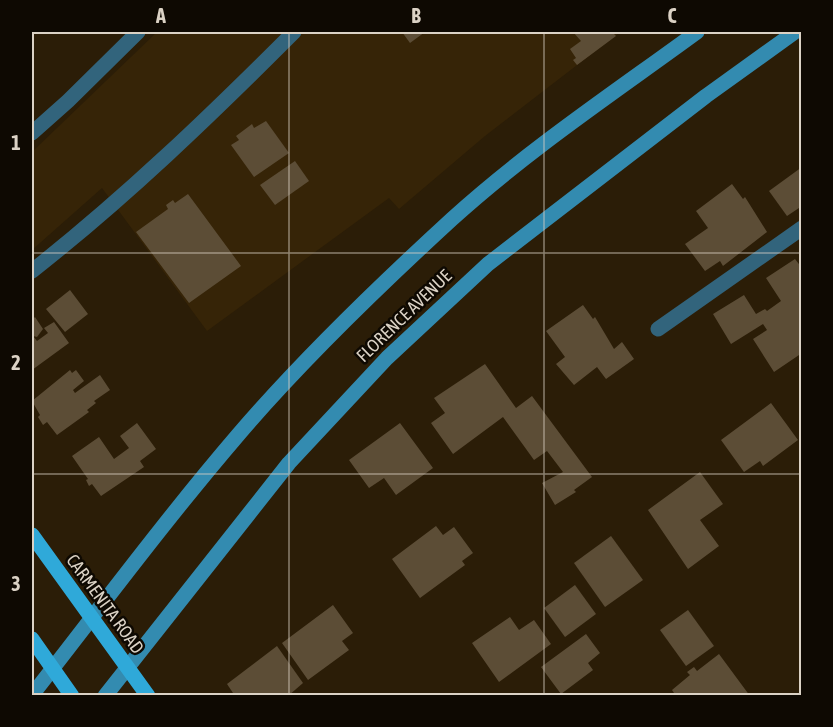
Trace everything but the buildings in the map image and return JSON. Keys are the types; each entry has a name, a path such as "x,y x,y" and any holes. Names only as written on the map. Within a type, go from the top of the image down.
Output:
{"main road":[{"name":"FLORENCE AVENUE","path":"32,695 91,617 239,434 408,261 454,218 531,154 697,32"},
{"name":"FLORENCE AVENUE","path":"105,696 289,463 395,350 488,264 706,96 795,32"},
{"name":"CARMENITA ROAD","path":"32,535 148,696"},
{"path":"32,639 72,696"}],"lane":[{"path":"32,133 138,32"},
{"path":"32,271 90,225 211,115 294,32"},
{"path":"658,329 801,228"}],"shaded area":[{"path":"157,32 620,32 485,136 399,209 389,198 207,331 102,188 32,250 32,152"}]}
